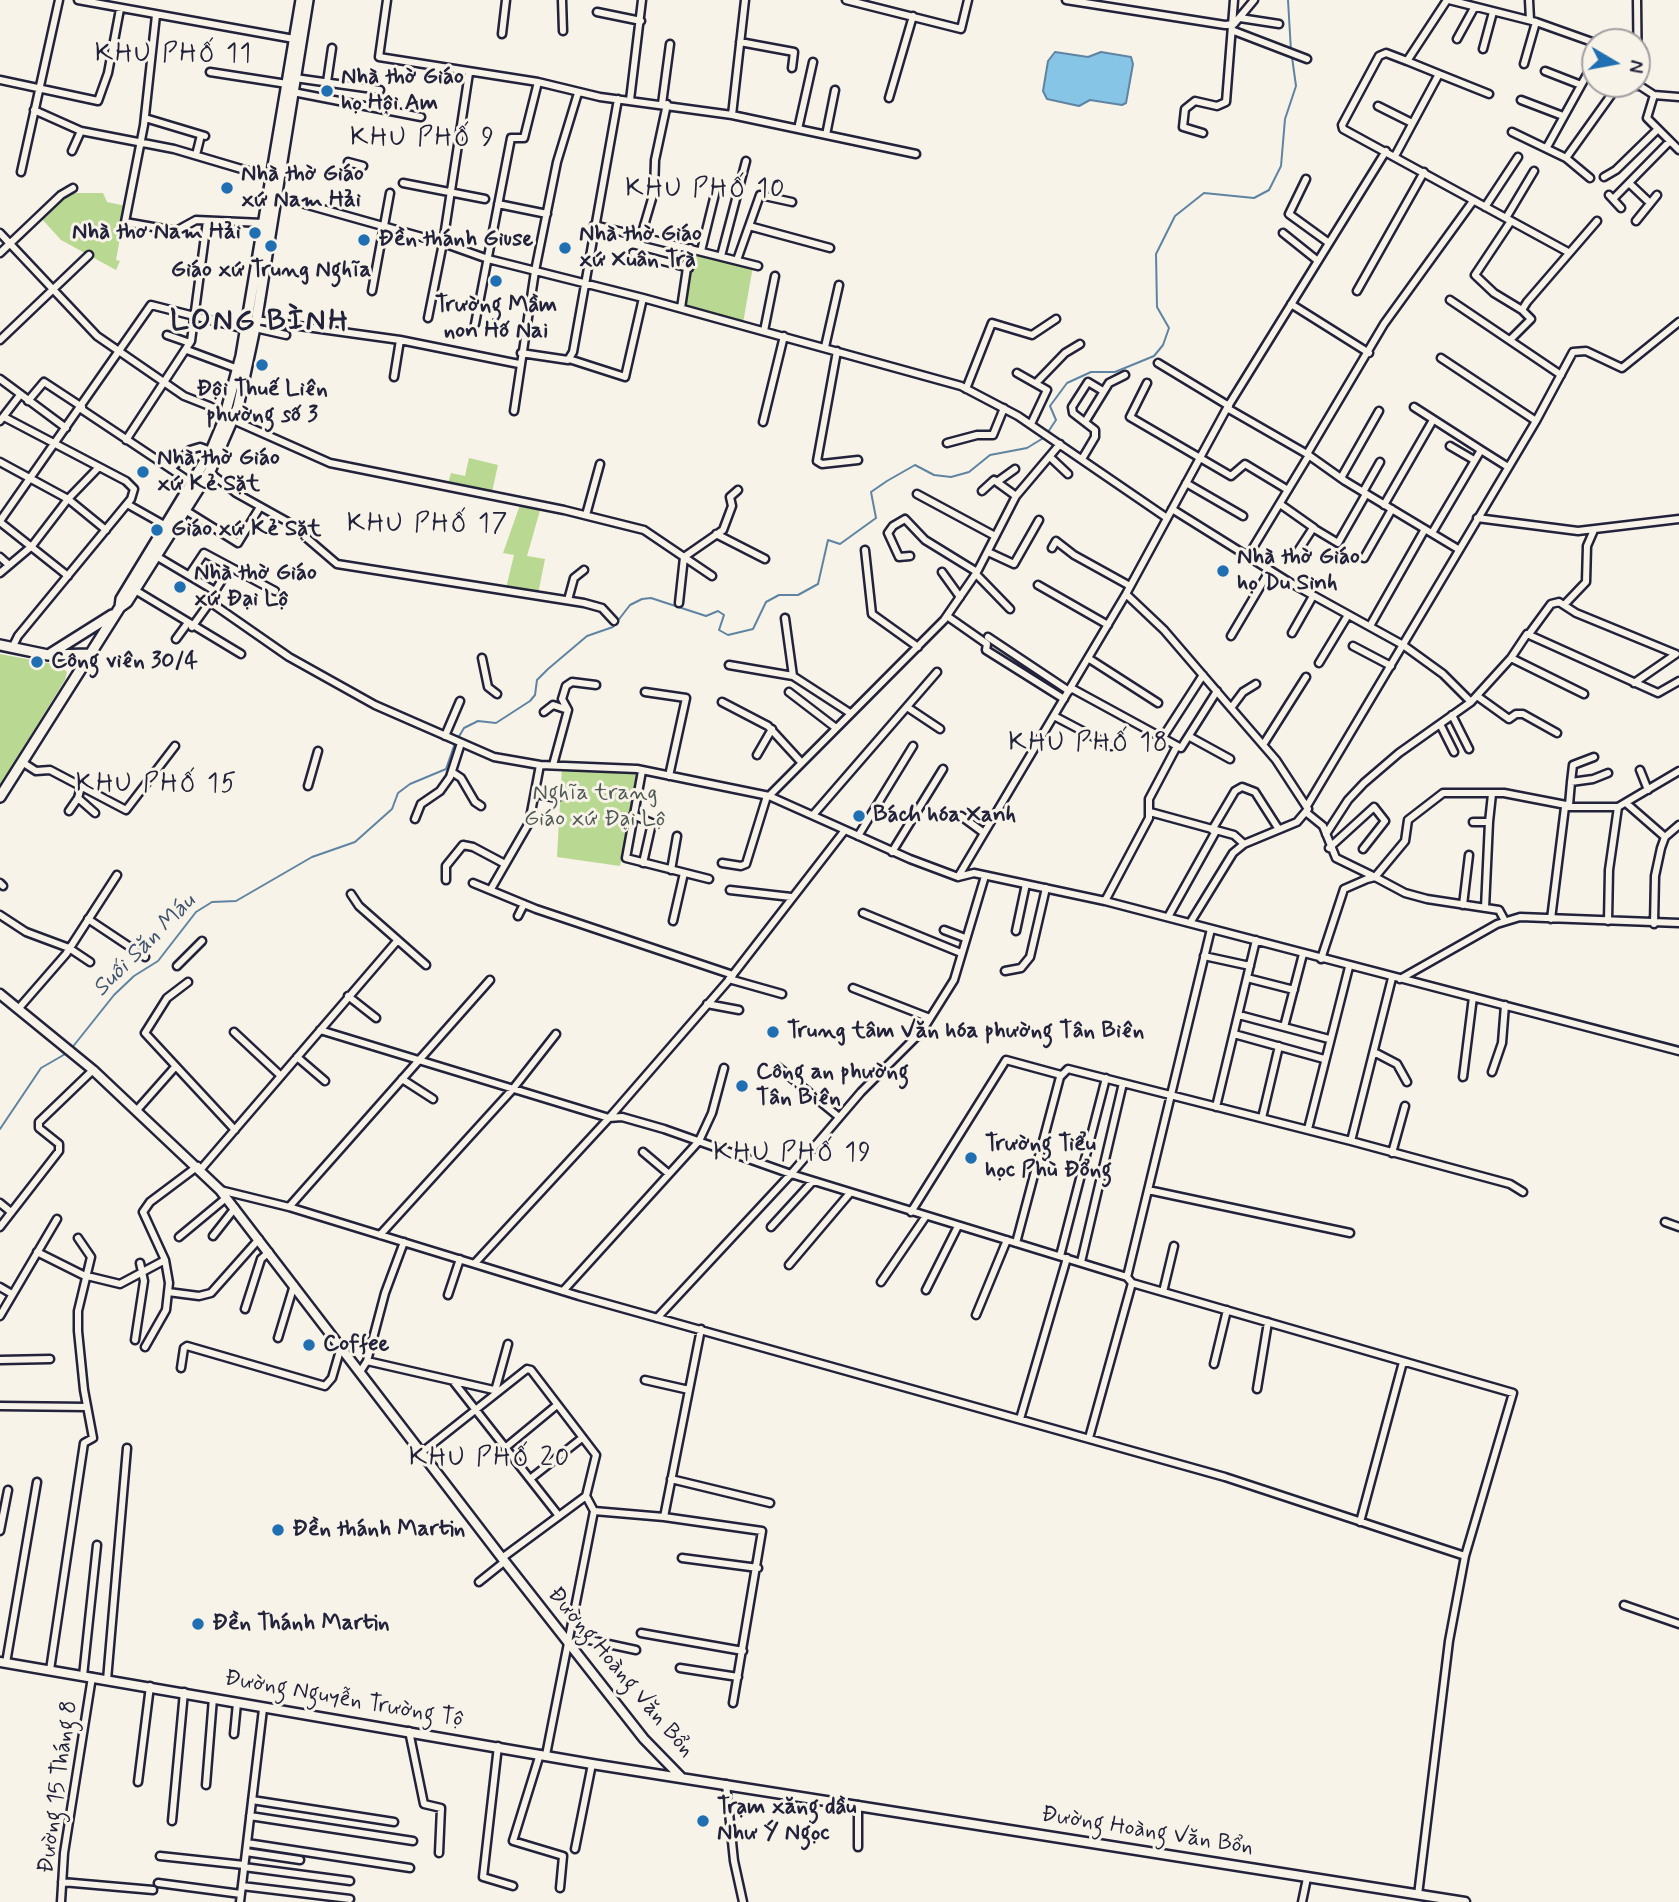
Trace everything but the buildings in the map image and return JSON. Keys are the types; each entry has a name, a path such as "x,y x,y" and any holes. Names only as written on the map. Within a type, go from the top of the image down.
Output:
{"main road":[{"path":"48,655 127,602 209,472 230,416 276,196 301,0"},
{"path":"0,797 118,610 121,599 230,416 238,369 251,324 263,223 308,0"},
{"path":"0,645 48,655 91,654"},
{"name":"Đường Hoàng Văn Bổn","path":"0,994 93,1070 199,1168 223,1194 503,1560 645,1739 681,1777 1465,1902"},
{"name":"Đường Nguyễn Trường Tộ","path":"3,1663 184,1692 263,1709 681,1777"}],"street":[{"path":"21,172 59,0"},
{"path":"78,0 294,39"},
{"path":"0,80 100,100 125,0"},
{"path":"387,0 379,57 538,82 578,93 732,114 916,154"},
{"path":"502,34 506,0"},
{"path":"562,0 563,31"},
{"path":"630,100 642,0"},
{"path":"732,114 745,0"},
{"path":"846,0 961,29 968,0"},
{"path":"1066,0 1234,27 1307,59"},
{"path":"1203,133 1183,127 1185,109 1195,101 1217,106 1226,102 1234,27 1234,0"},
{"path":"1234,27 1254,0"},
{"path":"1407,61 1448,0 1533,21 1581,38"},
{"path":"1524,64 1533,21 1529,0"},
{"path":"1637,0 1637,28"},
{"path":"1457,39 1474,8"},
{"path":"597,12 641,21"},
{"path":"1483,49 1493,12"},
{"path":"156,15 145,118 138,143 125,222 176,231 188,226 191,221 263,223"},
{"path":"889,98 913,16"},
{"path":"1240,18 1279,24"},
{"path":"740,42 794,52 792,68"},
{"path":"641,236 654,192 655,160 670,44"},
{"path":"327,82 332,48"},
{"path":"1489,94 1386,53 1379,55 1342,125 1343,129 1568,252"},
{"path":"798,129 813,62"},
{"path":"1545,71 1581,85 1547,147"},
{"path":"210,72 292,84 421,117"},
{"path":"428,318 443,243 469,73"},
{"path":"1395,156 1440,74"},
{"path":"292,84 327,82 380,90"},
{"path":"475,324 511,138 524,138 538,82"},
{"path":"826,135 835,90"},
{"path":"514,411 535,271 557,162 578,93"},
{"path":"1651,93 1679,97"},
{"path":"1654,95 1646,114 1679,150"},
{"path":"1566,158 1609,98"},
{"path":"569,359 573,352 618,99"},
{"path":"1521,100 1563,117"},
{"path":"1378,106 1412,123"},
{"path":"34,110 81,131 195,155 272,178"},
{"path":"145,118 203,136 195,155"},
{"path":"1604,177 1616,170 1658,129"},
{"path":"72,151 81,131"},
{"path":"1512,132 1566,158 1590,178"},
{"path":"1621,208 1611,197 1629,183 1670,141"},
{"path":"958,877 1126,594 1228,407 1386,151"},
{"path":"1485,207 1518,157"},
{"path":"720,256 746,161"},
{"path":"348,162 363,166"},
{"path":"1510,340 1531,319 1522,310 1494,293 1475,275 1509,220 1534,171"},
{"path":"1357,291 1424,172"},
{"path":"1306,179 1289,214 1328,243"},
{"path":"403,183 485,199"},
{"path":"1629,183 1650,203"},
{"path":"0,253 61,195 74,188"},
{"path":"701,251 716,190"},
{"path":"372,291 390,194"},
{"path":"737,260 760,195 792,202"},
{"path":"1636,220 1657,195"},
{"path":"276,196 443,243 488,259 825,347 967,389 1044,432 1167,518"},
{"path":"1248,556 1384,324 1473,201"},
{"path":"498,204 547,214"},
{"path":"125,440 190,343 207,221"},
{"path":"1522,310 1568,252 1597,221"},
{"path":"594,225 758,266"},
{"path":"749,226 830,248"},
{"path":"0,233 97,336 184,396 330,463 586,514 649,532 712,576"},
{"path":"1283,233 1318,261"},
{"path":"681,308 690,268 690,248"},
{"path":"633,253 690,268"},
{"path":"0,340 89,255"},
{"path":"764,331 775,276"},
{"path":"825,347 839,285"},
{"path":"521,353 569,359 625,377 642,298"},
{"path":"1450,300 1561,375"},
{"path":"1291,304 1369,353"},
{"path":"68,576 0,522 151,305 195,318 400,340 519,364"},
{"path":"967,389 992,323 1032,335 1056,320"},
{"path":"1190,923 1223,866 1244,844 1297,822 1307,810 1458,549 1536,421 1573,352 1579,350 1622,368 1679,322"},
{"path":"251,324 286,335"},
{"path":"167,335 190,343"},
{"path":"763,422 784,336"},
{"path":"394,377 400,340"},
{"path":"1036,383 1065,354 1080,345"},
{"path":"187,350 238,369"},
{"path":"837,351 817,461 822,464 858,460"},
{"path":"1441,358 1536,421"},
{"path":"1158,363 1458,549"},
{"path":"1017,373 1047,390 1031,424"},
{"path":"1085,422 1109,383 1125,375"},
{"path":"0,379 66,428"},
{"path":"29,401 44,382 125,440 192,483"},
{"path":"1082,459 1096,434 1071,411 1085,384 1091,382 1103,391"},
{"path":"1147,383 1130,417 1233,476 1245,464 1288,490"},
{"path":"12,648 18,636 134,494 133,485 2,419 20,395"},
{"path":"1414,407 1508,467"},
{"path":"947,443 970,436 993,435 1004,408"},
{"path":"1342,478 1379,411"},
{"path":"1384,505 1433,420"},
{"path":"722,863 741,866 746,864 768,796 947,616 976,573 1016,496 1060,444"},
{"path":"1450,446 1474,460"},
{"path":"172,469 190,450 200,447 211,451"},
{"path":"1370,626 1481,450"},
{"path":"1050,457 1068,474"},
{"path":"0,462 68,499 106,530"},
{"path":"1280,504 1338,543 1380,462"},
{"path":"586,514 600,464"},
{"path":"0,573 32,546 68,499 99,467"},
{"path":"998,482 1015,469"},
{"path":"209,472 260,507 288,522 337,564 568,600 602,608 614,621"},
{"path":"982,491 993,480 1016,496"},
{"path":"1186,483 1243,516"},
{"path":"679,603 684,557 727,524 732,506 730,497 738,490"},
{"path":"917,494 995,536"},
{"path":"127,504 166,526"},
{"path":"732,506 741,505"},
{"path":"185,510 238,543 260,507"},
{"path":"1172,509 1313,596 1403,645 1474,699 1510,719 1515,714 1523,714 1557,733"},
{"path":"1364,558 1392,509"},
{"path":"1477,518 1578,531 1679,519"},
{"path":"910,556 899,557 888,533 893,526 905,519 933,545 976,573 1010,610"},
{"path":"988,552 1014,564 1039,520"},
{"path":"1298,551 1314,528"},
{"path":"1565,604 1586,582 1586,553 1594,530"},
{"path":"716,534 765,559"},
{"path":"1052,548 1056,541 1074,555 1130,586"},
{"path":"865,551 872,614 918,647"},
{"path":"190,574 204,553 275,590"},
{"path":"156,556 215,591"},
{"path":"0,557 9,565"},
{"path":"176,639 210,602 230,568"},
{"path":"568,600 574,578 584,570"},
{"path":"1231,636 1270,570"},
{"path":"942,572 960,597"},
{"path":"1038,585 1108,625"},
{"path":"135,590 241,654"},
{"path":"1126,594 1164,631 1263,745 1307,810 1318,820 1336,858 1405,893 1499,910 1505,921"},
{"path":"1292,633 1313,596"},
{"path":"210,602 289,657 375,705 494,757 540,765 642,771 768,796 892,852 958,877 969,873 1105,901 1349,967 1679,1051"},
{"path":"1326,834 1348,800 1364,783 1474,699 1511,658 1551,604 1565,604 1576,613 1676,654 1634,682"},
{"path":"1319,663 1348,615"},
{"path":"947,616 987,643 986,650 1064,699"},
{"path":"785,618 793,676"},
{"path":"1529,634 1659,693 1679,681"},
{"path":"988,637 1070,690 1183,748 1217,691"},
{"path":"1353,646 1391,666"},
{"path":"482,658 488,687 497,694"},
{"path":"1088,658 1158,703"},
{"path":"1511,658 1584,694"},
{"path":"729,665 793,676 850,713"},
{"path":"813,815 937,672"},
{"path":"1163,737 1203,675"},
{"path":"1263,745 1306,677"},
{"path":"553,765 568,710 562,696 568,683 596,685"},
{"path":"1231,708 1243,692 1256,684"},
{"path":"645,692 686,698 669,776"},
{"path":"789,692 836,728"},
{"path":"445,736 460,701"},
{"path":"722,702 772,730 801,762"},
{"path":"544,712 552,705 568,710"},
{"path":"908,707 940,729"},
{"path":"1452,715 1469,749"},
{"path":"1054,716 1111,746"},
{"path":"1440,724 1454,752"},
{"path":"757,755 772,730"},
{"path":"1191,737 1230,759"},
{"path":"415,819 421,804 440,791 452,772 458,742"},
{"path":"22,762 36,771 50,770 122,810 128,809 175,746"},
{"path":"858,836 913,746"},
{"path":"1105,901 1150,812 1149,799 1177,746"},
{"path":"308,786 318,751"},
{"path":"1551,919 1573,765 1594,757"},
{"path":"491,889 529,823 540,765"},
{"path":"892,852 943,769"},
{"path":"1640,770 1648,790"},
{"path":"642,771 624,855 629,860 709,879"},
{"path":"1321,959 1344,889 1375,877 1405,841 1408,820 1443,793 1492,794 1568,805 1618,807 1679,771"},
{"path":"452,772 461,778 475,802 481,807"},
{"path":"1571,782 1593,779 1608,773"},
{"path":"69,811 78,798 81,787"},
{"path":"1168,917 1235,791 1242,787 1255,792 1278,828"},
{"path":"536,794 557,798"},
{"path":"1485,908 1492,794"},
{"path":"78,798 95,813"},
{"path":"1626,803 1665,837"},
{"path":"1329,848 1374,807 1385,821 1363,849"},
{"path":"1608,922 1609,870 1618,807"},
{"path":"1150,812 1238,837 1244,844"},
{"path":"633,815 653,823 643,863"},
{"path":"961,816 984,833"},
{"path":"1473,822 1489,822"},
{"path":"1654,924 1655,876 1665,837 1679,825"},
{"path":"475,1263 609,1118 731,977 845,830"},
{"path":"671,870 677,836"},
{"path":"446,880 446,866 467,844 505,864"},
{"path":"1463,905 1469,855"},
{"path":"673,921 684,873"},
{"path":"19,1008 69,948 117,875"},
{"path":"657,1318 839,1117 922,1031 954,980 985,876"},
{"path":"473,883 524,904 782,994"},
{"path":"1016,931 1026,884"},
{"path":"1005,971 1021,968 1030,957 1045,888"},
{"path":"730,890 791,897"},
{"path":"351,894 359,906 426,965"},
{"path":"518,916 524,904"},
{"path":"863,913 961,953"},
{"path":"0,915 26,932 69,948 90,962"},
{"path":"1400,979 1505,921 1520,917 1679,923"},
{"path":"88,919 145,957"},
{"path":"1088,1438 1130,1280 1148,1190 1210,929"},
{"path":"944,930 965,938"},
{"path":"1216,1107 1256,940"},
{"path":"177,966 202,941"},
{"path":"145,1347 159,1328 166,1310 168,1293 165,1260 143,1212 150,1202 199,1168 236,1130 397,941"},
{"path":"1284,1027 1303,954"},
{"path":"1204,956 1250,966"},
{"path":"1308,1129 1349,967"},
{"path":"1247,978 1294,990"},
{"path":"1351,1141 1392,978"},
{"path":"289,1207 490,979"},
{"path":"188,982 172,993 146,1029 149,1039 236,1130"},
{"path":"853,988 930,1018"},
{"path":"348,996 376,1018"},
{"path":"1463,1077 1473,997"},
{"path":"707,1004 739,1010"},
{"path":"1492,1072 1502,1043 1505,1005"},
{"path":"1239,1015 1329,1039"},
{"path":"320,1030 609,1118 622,1117 850,1193 1081,1262 1163,1292 1513,1393 1465,1556 1449,1641 1418,1895"},
{"path":"234,1032 281,1076"},
{"path":"380,1235 512,1090 556,1034"},
{"path":"1234,1034 1324,1059"},
{"path":"1262,1118 1279,1046"},
{"path":"1374,1052 1397,1064 1407,1082"},
{"path":"297,1057 325,1081"},
{"path":"911,1212 1006,1060 1061,1075"},
{"path":"137,1110 175,1067"},
{"path":"778,1067 839,1117"},
{"path":"563,1291 699,1141 712,1113 724,1068"},
{"path":"1017,1243 1061,1075 1071,1069 1308,1129 1510,1184 1523,1192"},
{"path":"0,1227 59,1151 59,1144 38,1128 39,1122 93,1070"},
{"path":"1020,1419 1106,1078"},
{"path":"402,1079 433,1099"},
{"path":"1081,1262 1122,1083"},
{"path":"1392,1153 1405,1106"},
{"path":"643,1153 669,1174"},
{"path":"771,1227 813,1181"},
{"path":"1148,1190 1350,1233"},
{"path":"789,1265 850,1193"},
{"path":"178,1237 223,1194 289,1207 563,1291 1224,1478 1465,1556"},
{"path":"0,1203 11,1212"},
{"path":"213,1236 235,1208"},
{"path":"881,1282 926,1216"},
{"path":"0,1316 57,1219"},
{"path":"1665,1222 1679,1227"},
{"path":"926,1290 958,1226"},
{"path":"50,1670 84,1443 93,1438 78,1331 78,1311 90,1257 78,1238"},
{"path":"168,1293 199,1296 211,1293 259,1239"},
{"path":"976,1315 1007,1240"},
{"path":"360,1372 367,1361 385,1293 404,1242"},
{"path":"1163,1292 1174,1246"},
{"path":"37,1252 85,1275 120,1284 144,1274 165,1260"},
{"path":"245,1309 261,1259 269,1252"},
{"path":"448,1295 460,1259"},
{"path":"135,1340 144,1274 140,1263"},
{"path":"278,1338 293,1285"},
{"path":"0,1287 12,1294"},
{"path":"1214,1364 1227,1310"},
{"path":"1257,1389 1268,1322"},
{"path":"664,1517 701,1329"},
{"path":"497,1391 508,1344"},
{"path":"181,1368 183,1349 187,1346 325,1386 332,1378 341,1348"},
{"path":"0,1360 50,1359"},
{"path":"367,1361 497,1391"},
{"path":"1360,1522 1403,1362"},
{"path":"421,1453 497,1391 530,1369 596,1455 586,1496 503,1560 480,1582"},
{"path":"645,1380 689,1390"},
{"path":"453,1381 559,1516"},
{"path":"505,1448 557,1405"},
{"path":"0,1406 88,1407"},
{"path":"530,1479 582,1438"},
{"path":"107,1679 127,1448"},
{"path":"671,1479 769,1503"},
{"path":"3,1663 37,1482"},
{"path":"0,1531 8,1490"},
{"path":"560,1888 564,1857 513,1841 543,1754 569,1642 594,1511 586,1496"},
{"path":"594,1511 664,1517 760,1530 763,1533 733,1703"},
{"name":"Đường 15 Tháng 8","path":"61,1902 88,1676 97,1545"},
{"path":"682,1558 758,1568"},
{"path":"1624,1605 1679,1623"},
{"path":"641,1633 743,1651"},
{"path":"569,1642 582,1639 636,1650"},
{"path":"680,1668 738,1677"},
{"path":"138,1782 150,1686"},
{"path":"172,1821 184,1692"},
{"path":"206,1785 213,1698"},
{"path":"234,1734 237,1703"},
{"path":"240,1902 263,1709"},
{"path":"409,1731 424,1804 441,1808 439,1853"},
{"path":"498,1746 482,1877 513,1886"},
{"path":"575,1849 592,1764"},
{"path":"726,1784 734,1861 743,1902"},
{"path":"252,1800 394,1822"},
{"path":"858,1805 858,1847"},
{"path":"250,1816 413,1841"},
{"path":"247,1843 410,1868"},
{"path":"246,1852 300,1860"},
{"path":"160,1856 350,1881"},
{"path":"1302,1902 1307,1878"},
{"path":"62,1882 153,1891"},
{"path":"158,1883 350,1899"}],"green space":[{"path":"70,193 103,193 107,202 126,206 116,260 120,261 116,270 61,240 41,218"},
{"path":"692,251 753,266 743,323 683,307"},
{"path":"469,458 498,465 492,492 448,484 451,473 465,476"},
{"path":"521,502 541,507 527,556 545,559 538,594 506,588 514,555 503,553"},
{"path":"0,654 59,665 67,672 65,680 0,785"},
{"name":"Nghĩa trang Giáo xứ Đại Lộ","path":"562,767 640,772 620,866 557,857"}],"water":[{"path":"1055,52 1088,57 1101,52 1131,57 1133,64 1126,103 1122,105 1090,100 1079,106 1047,99 1043,91 1048,61"}],"waterway":[{"name":"Suối Săn Máu","path":"1288,0 1291,51"},
{"name":"Suối Săn Máu","path":"1048,432 1056,420 1050,406 1067,383 1091,372 1115,372 1154,356 1163,345 1169,328 1157,307 1156,254 1175,216 1204,193 1254,198 1269,190 1281,166 1285,119 1296,86 1292,57"},
{"name":"Suối Săn Máu","path":"458,738 464,728 478,721 496,723 530,701 535,695 537,680 548,669 587,636 613,627 630,605 651,598 706,616 718,611 724,615 719,630 728,635 753,629 766,602 779,595 798,595 818,584 828,540 840,544 876,518 871,492 887,481 915,465 934,475 951,477 969,472 990,455 1027,448 1045,437"},
{"name":"Suối Săn Máu","path":"71,1049 114,995 134,976 158,961 196,912 212,902 236,901 312,857 355,842 392,809 398,793 410,784 446,769 455,743"},
{"name":"Suối Săn Máu","path":"0,1129 41,1068 67,1053"}],"place":[{"name":"Nhà thờ Giáo họ Hội Am","path":"327,91"},
{"name":"Nhà thờ Giáo xứ Nam Hải","path":"227,188"},
{"name":"Nhà thơ Nam Hải","path":"255,233"},
{"name":"Đền thánh Giuse","path":"364,240"},
{"name":"Giáo xứ Trung Nghĩa","path":"271,246"},
{"name":"Nhà thờ Giáo xứ Xuân Trà","path":"565,248"},
{"name":"Trường Mầm non Hố Nai","path":"496,281"},
{"name":"Đội Thuế Liên phường số 3","path":"262,365"},
{"name":"Nhà thờ Giáo xứ Kẻ Sặt","path":"143,472"},
{"name":"Giáo xứ Kẻ Sặt","path":"157,530"},
{"name":"Nhà thờ Giáo họ Du Sinh","path":"1223,571"},
{"name":"Nhà thờ Giáo xứ Đại Lộ","path":"180,587"},
{"name":"Công viên 30/4","path":"37,662"},
{"name":"Bách hóa Xanh","path":"859,816"},
{"name":"Trung tâm Văn hóa phường Tân Biên","path":"773,1032"},
{"name":"Công an phường Tân Biên","path":"742,1086"},
{"name":"Trường Tiểu học Phù Đổng","path":"971,1158"},
{"name":"Coffee","path":"309,1345"},
{"name":"Đền thánh Martin","path":"278,1530"},
{"name":"Đền Thánh Martin","path":"198,1624"},
{"name":"Trạm xăng dầu Như Ý Ngọc","path":"703,1821"}],"district":[{"name":"KHU PHỐ 11","path":"174,56"},
{"name":"KHU PHỐ 9","path":"423,140"},
{"name":"KHU PHỐ 10","path":"706,191"},
{"name":"LONG BÌNH","path":"260,323"},
{"name":"KHU PHỐ 17","path":"428,526"},
{"name":"KHU PHỐ 18","path":"1089,745"},
{"name":"KHU PHỐ 15","path":"157,786"},
{"name":"KHU PHỐ 19","path":"793,1155"},
{"name":"KHU PHỐ 20","path":"490,1460"}]}
